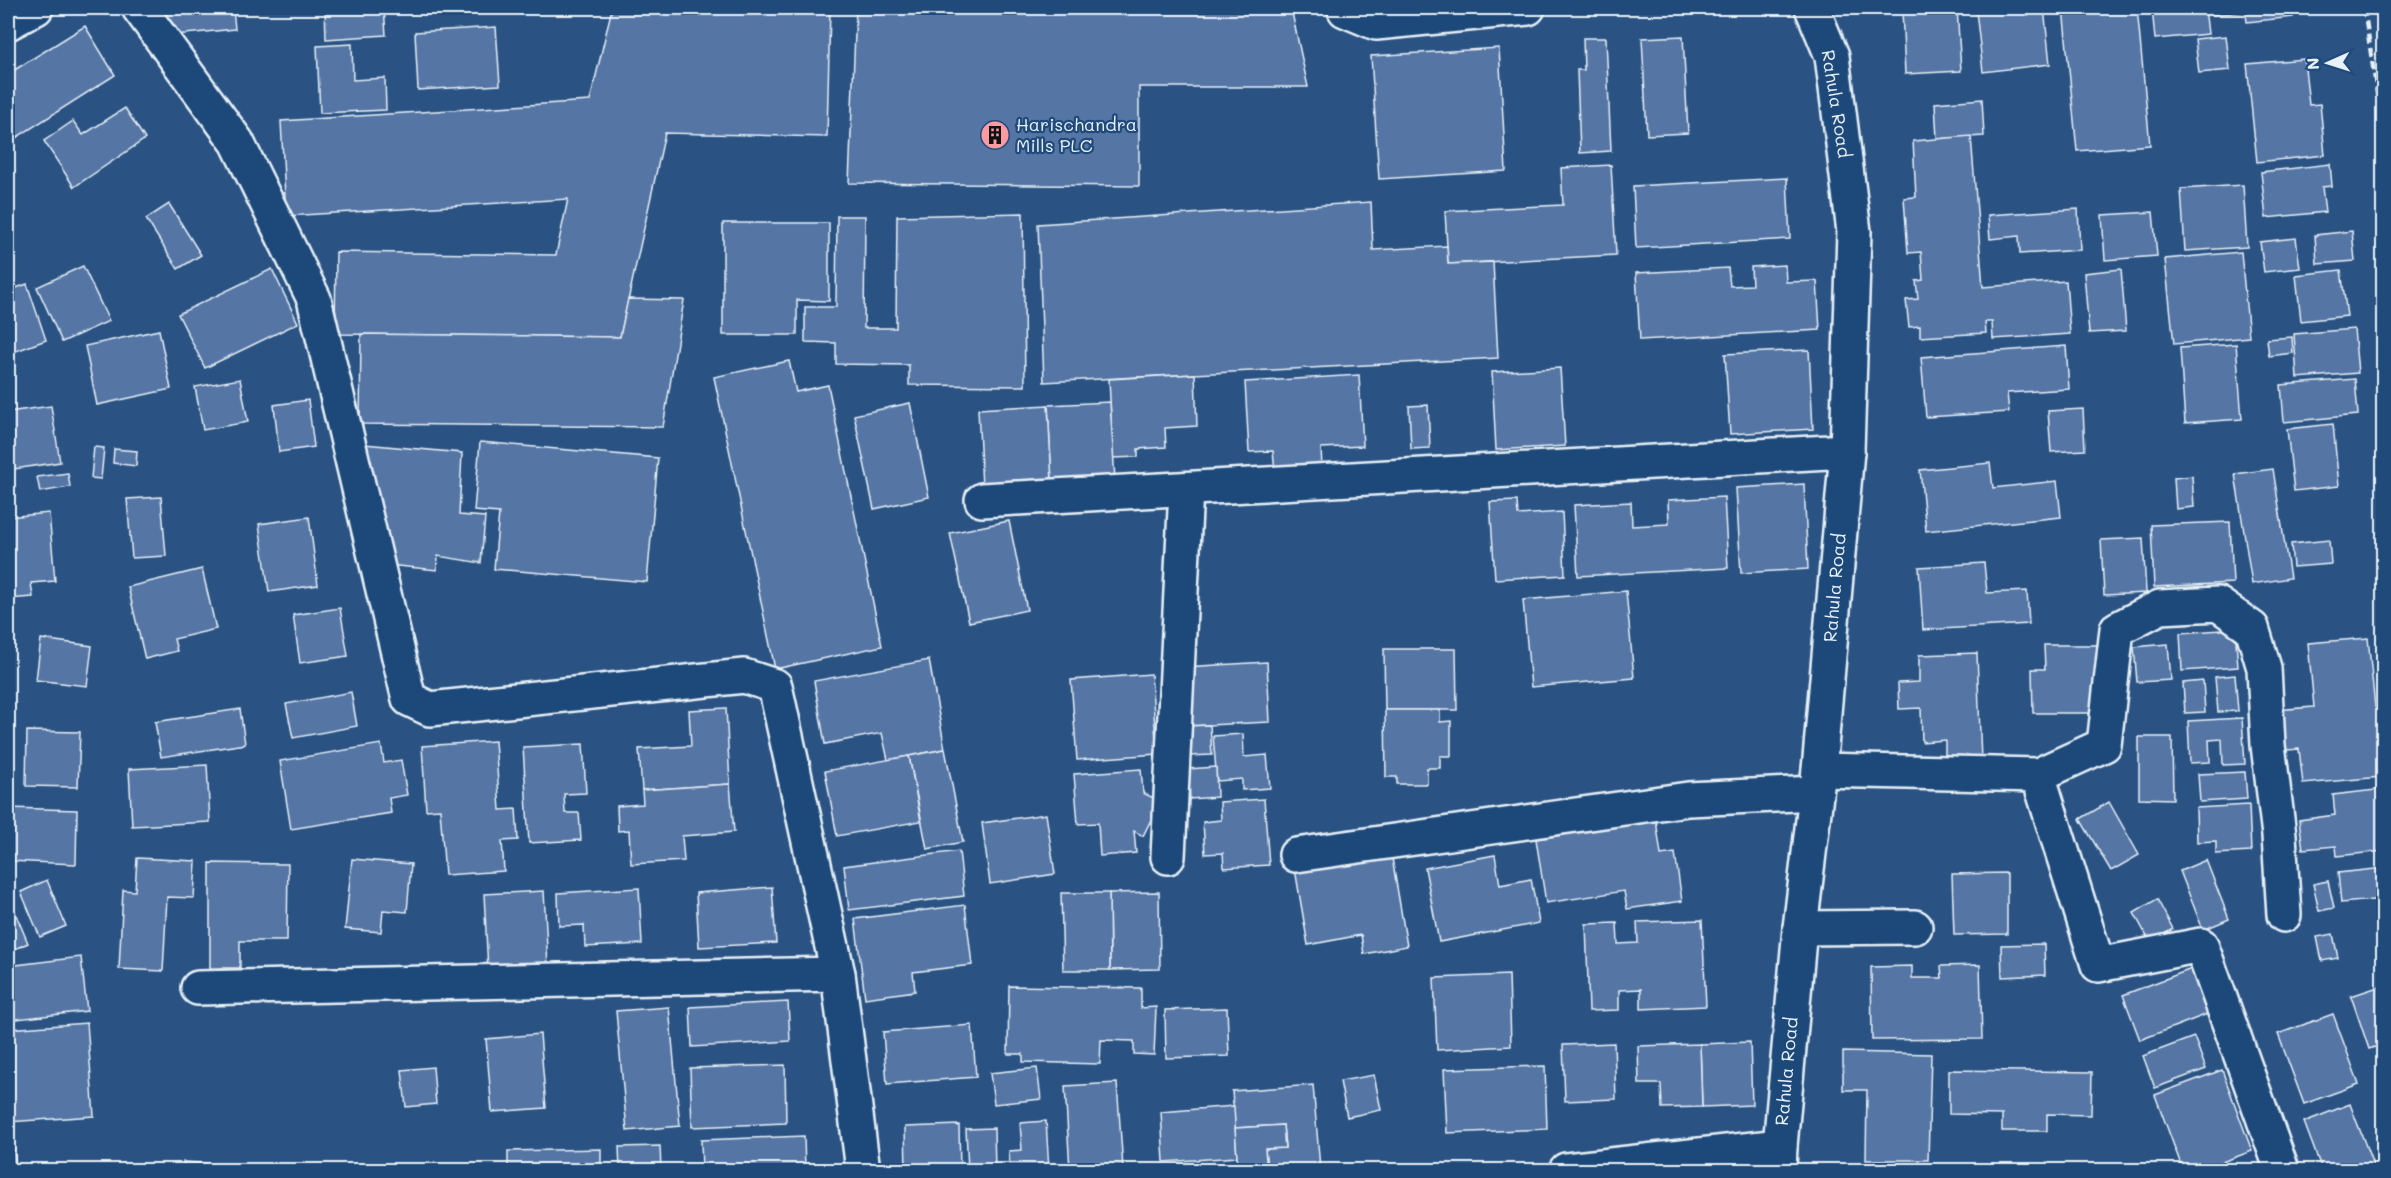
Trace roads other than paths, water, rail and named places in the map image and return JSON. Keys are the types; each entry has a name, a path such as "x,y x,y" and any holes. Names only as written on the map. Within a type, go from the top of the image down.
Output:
{"street":[{"path":"8,23 36,8"},
{"path":"139,8 237,142 314,299 409,699 430,709 744,676 775,686 838,974 863,1170"},
{"path":"1344,8 1376,23 1528,8"},
{"name":"Rahula Road","path":"1779,1158 1847,451 1854,232 1832,56 1812,8"},
{"path":"982,500 1847,451"},
{"path":"1168,857 1186,489"},
{"path":"1296,855 1817,781 2038,775 2104,745 2117,629 2160,608 2218,604 2252,628 2264,668 2268,745 2279,835 2284,915"},
{"path":"2038,775 2098,965 2201,945 2282,1170"},
{"path":"1800,928 1915,927"},
{"path":"198,987 838,974"},
{"path":"1566,1170 1779,1158"}],"railway":[{"path":"2364,8 2384,138"},
{"path":"2381,8 2384,36"}],"place":[{"name":"Harischandra Mills PLC","path":"995,135"}]}
